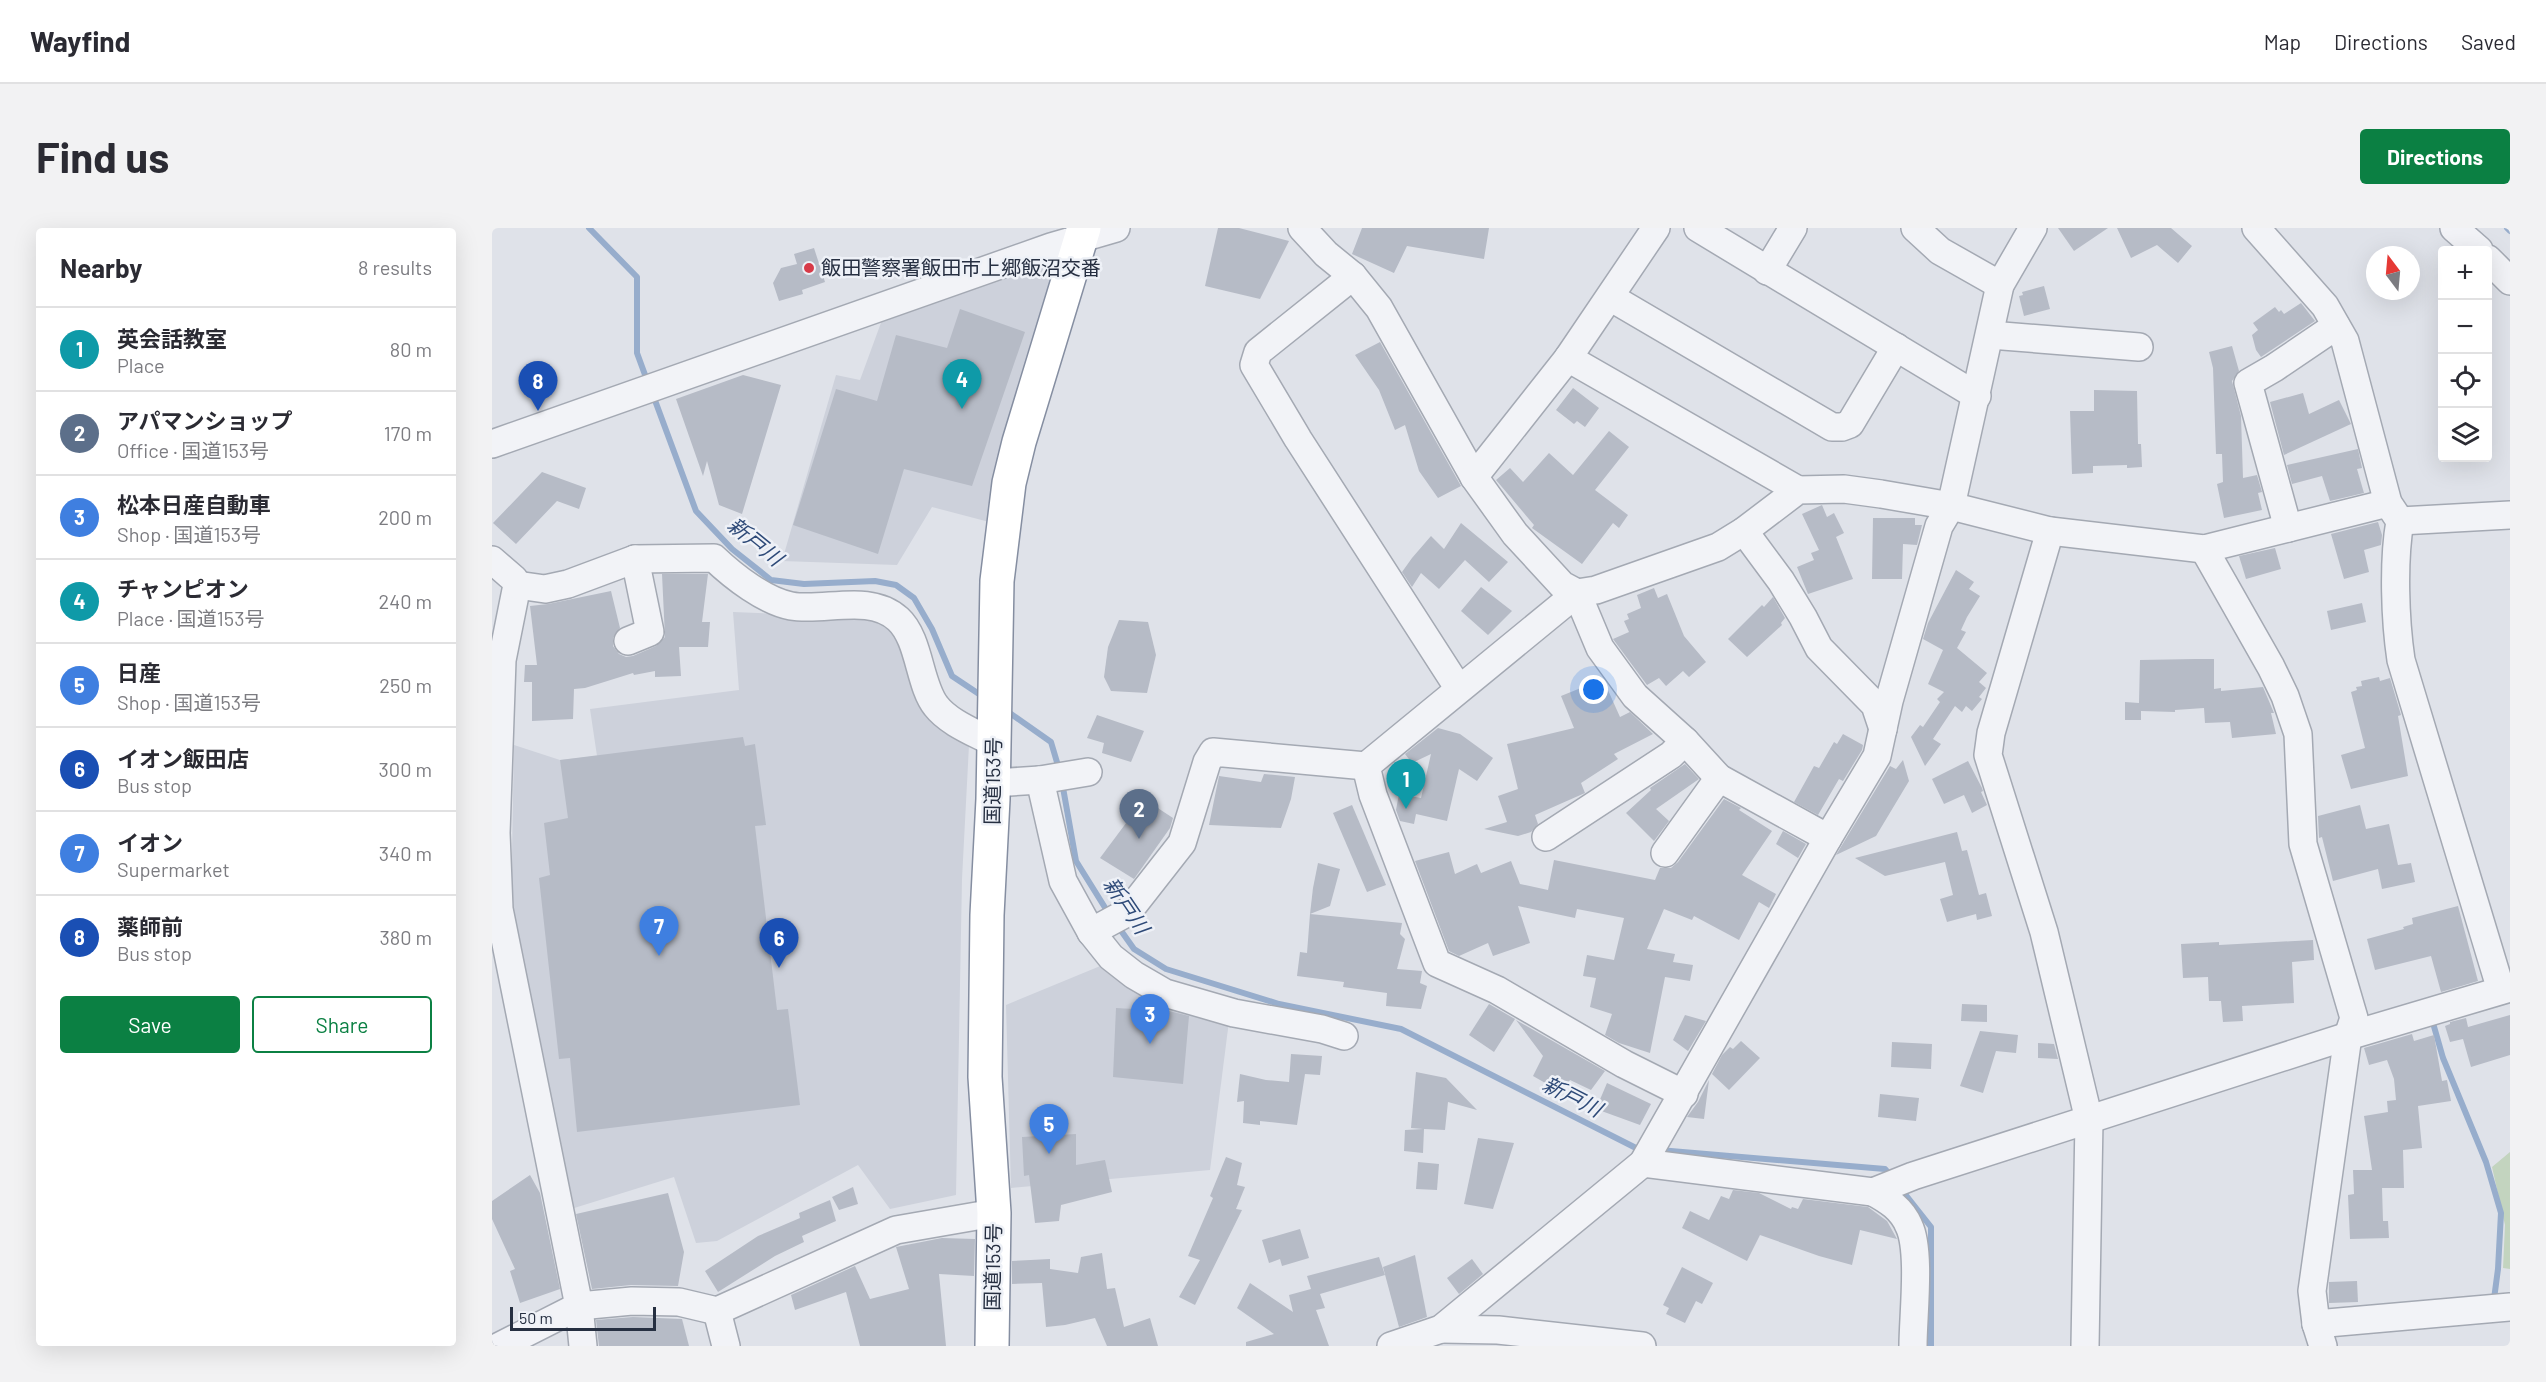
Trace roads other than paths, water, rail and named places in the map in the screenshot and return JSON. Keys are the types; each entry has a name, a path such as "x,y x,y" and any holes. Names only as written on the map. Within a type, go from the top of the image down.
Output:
{"highway":[{"name":"国道153号","path":"992,1346 994,1213 985,1077 987,915 993,783 997,581 1009,483 1019,442 1082,233"}],"street":[{"path":"492,444 1051,247 1082,233 1116,228"},
{"path":"1302,228 1326,254 1353,276 1380,308 1474,477 1515,534 1562,585 1577,593 1600,648 1635,696 1684,741 1719,778 1828,838"},
{"path":"1474,477 1568,358 1656,228"},
{"path":"1698,228 1977,396"},
{"path":"1767,271 1793,228"},
{"path":"1915,228 1940,251 2000,285"},
{"path":"1398,1345 1441,1329 1644,1161 1877,756 1940,526 1951,506 2000,285 2033,228"},
{"path":"1644,1161 1878,1190 1913,1176 2348,1036 2506,989 2401,660 2398,643 2394,512 2345,341 2325,306 2256,228"},
{"path":"2454,228 2474,246"},
{"path":"2492,264 2510,281"},
{"path":"1353,276 1258,352 1254,365 1298,440 1459,688"},
{"path":"1610,297 1832,428 1850,423 1896,347"},
{"path":"2288,528 2248,383 2274,369 2336,326"},
{"path":"1990,335 2139,346"},
{"path":"1568,358 1798,490 1844,489 1951,506 2050,531 2204,549 2288,528 2394,512 2510,515"},
{"path":"1097,929 1128,912 1182,843 1207,762 1213,752 1366,766 1577,593 1616,583 1718,547 1744,531 1798,490"},
{"path":"1744,531 1781,581 1803,617 1818,648 1875,705 1883,729"},
{"path":"2050,531 1991,734 1988,755 2044,932 2089,1120 2085,1346"},
{"path":"2204,549 2271,667 2285,696 2298,734 2303,844 2354,1018 2348,1036 2312,1291 2319,1335 2510,1307"},
{"path":"517,585 545,589 568,584 635,559 714,558 733,576 754,590 790,606 864,605 898,619 909,636 935,706 948,717 994,735"},
{"path":"628,641 650,632 635,559"},
{"path":"492,560 514,579 517,585 502,660 496,833 499,909 579,1306 583,1346"},
{"path":"1546,837 1671,754 1684,741"},
{"path":"1366,766 1370,787 1437,963 1497,990 1624,1064 1684,1094"},
{"path":"993,783 1062,777 1063,881 1097,929 1111,957 1134,975 1165,993 1234,1013 1322,1029 1344,1036"},
{"path":"1665,853 1719,778"},
{"path":"1878,1190 1897,1207 1910,1227 1915,1259 1913,1346"},
{"path":"500,1346 579,1306 632,1301 679,1302 717,1311 896,1230 994,1213"},
{"path":"717,1311 726,1346"},
{"path":"1441,1329 1498,1330 1642,1346"}],"waterway":[{"name":"新戸川","path":"589,228 637,277 637,353 648,383"},
{"path":"2507,228 2510,231"},
{"name":"新戸川","path":"653,395 696,511 732,549 771,580 804,584 875,581 896,585 914,598 932,629 952,676 985,698"},
{"name":"新戸川","path":"1004,709 1051,742 1059,769"},
{"name":"新戸川","path":"1062,782 1076,861 1109,914"},
{"name":"新戸川","path":"1117,925 1134,949 1166,969 1279,1004 1401,1029 1636,1148 1643,1149"},
{"path":"2433,1023 2443,1058 2486,1162 2501,1213 2494,1299"},
{"name":"新戸川","path":"1659,1150 1885,1169 1891,1176"},
{"name":"新戸川","path":"1901,1189 1931,1227 1931,1346"}],"place":[{"name":"飯田警察署飯田市上郷飯沼交番","path":"809,268"},
{"name":"チャンピオン","path":"962,409"},
{"name":"薬師前","path":"538,411"},
{"name":"英会話教室","path":"1406,809"},
{"name":"アパマンショップ","path":"1139,839"},
{"name":"イオン","path":"659,956"},
{"name":"イオン飯田店","path":"779,968"},
{"name":"松本日産自動車","path":"1150,1044"},
{"name":"日産","path":"1049,1154"}]}
